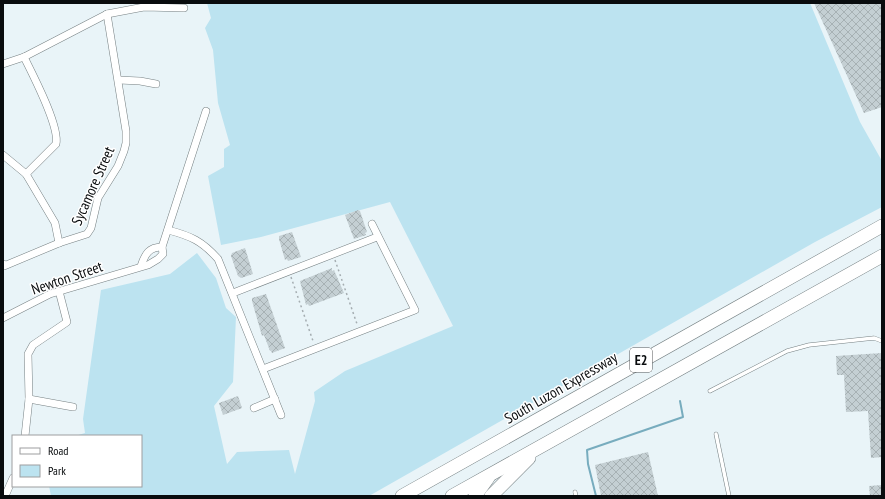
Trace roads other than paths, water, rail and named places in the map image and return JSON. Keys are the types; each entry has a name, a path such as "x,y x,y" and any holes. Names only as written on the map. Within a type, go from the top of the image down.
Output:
{"highway":[{"name":"South Luzon Expressway","path":"402,496 882,226"},
{"name":"E2","path":"452,496 882,256"},
{"path":"491,496 542,445"},
{"path":"475,496 489,476"}],"street":[{"path":"3,64 24,57 107,14 144,7 184,8"},
{"name":"Sycamore Street","path":"4,265 58,243 87,234 91,228 98,198 118,166 124,151 126,131 107,14"},
{"path":"24,57 57,133 56,144 26,174"},
{"path":"118,80 140,81 156,84"},
{"name":"Newton Street","path":"3,318 50,294 127,272 158,260 163,254 162,247 206,112"},
{"path":"3,155 26,174 55,223 58,243"},
{"path":"263,369 415,310 377,237 372,224"},
{"path":"168,230 190,236 206,246 218,259 233,293 281,416"},
{"path":"233,293 377,237"},
{"path":"141,266 148,250 154,247 162,247"},
{"path":"25,435 29,399 28,354 33,345 67,322 59,292"},
{"path":"29,399 73,407"},
{"path":"254,408 275,399"},
{"path":"5,496 12,480"}],"lane":[{"path":"710,391 787,351 809,345 874,338 882,341"},
{"path":"716,434 730,496"}],"waterway":[{"path":"596,496 588,464 587,450 683,417 680,401"}]}
